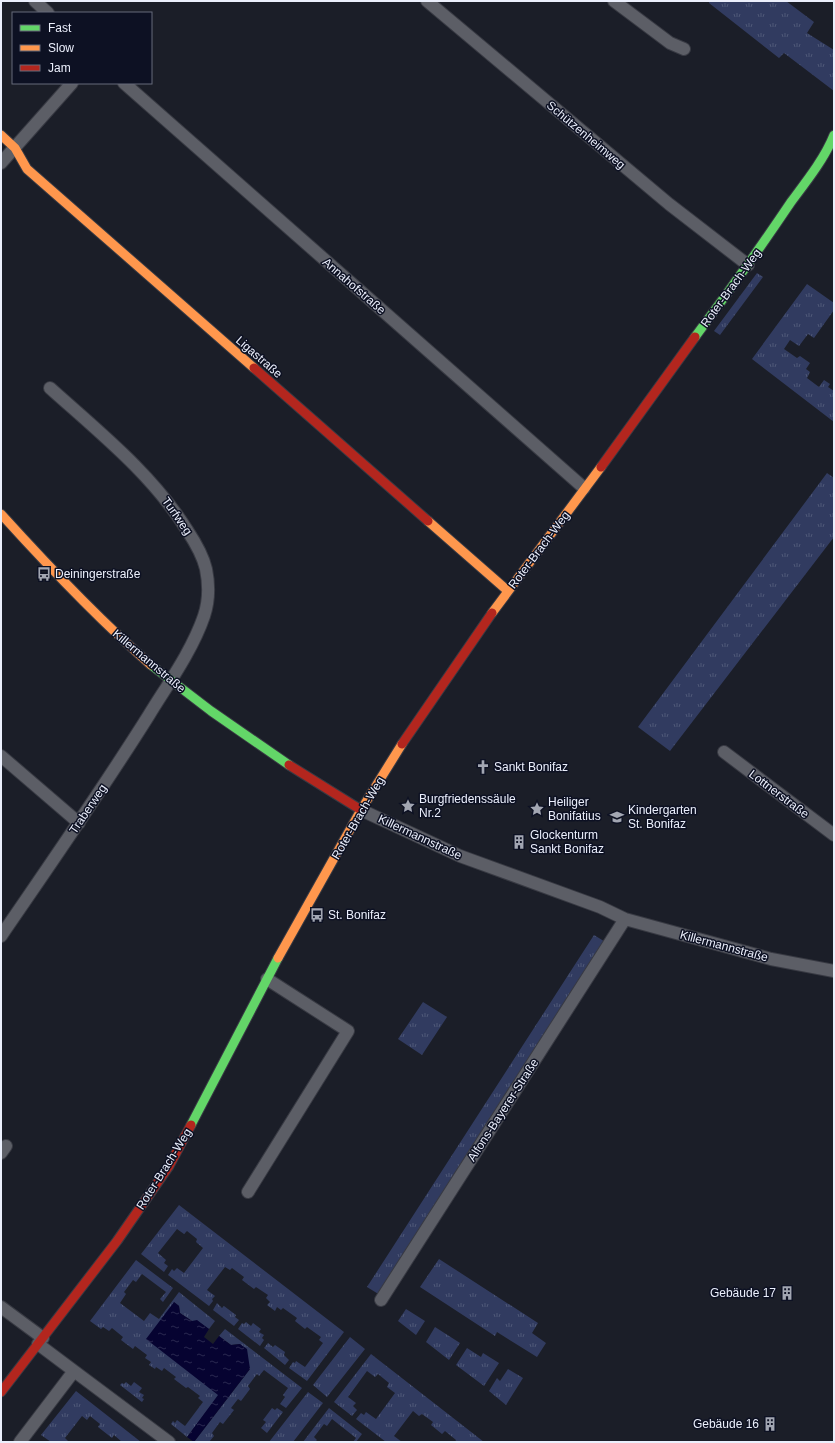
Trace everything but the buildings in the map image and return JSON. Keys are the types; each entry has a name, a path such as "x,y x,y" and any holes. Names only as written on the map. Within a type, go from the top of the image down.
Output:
{"street":[{"path":"35,1 47,12"},
{"name":"Schützenheimweg","path":"427,1 669,204 748,265"},
{"path":"614,1 670,43 684,49"},
{"path":"1,164 71,84"},
{"name":"Annahofstraße","path":"125,84 584,488"},
{"name":"Ligastraße","path":"1,135 15,148 27,169 508,591"},
{"name":"Roter-Brach-Weg","path":"1,1392 117,1241 160,1179 212,1086 281,952 361,810 412,728 508,591 748,265 811,174 834,135"},
{"name":"Turfweg","path":"50,388 134,464 162,495 181,520 195,543 206,568 209,592 205,614 194,639 171,680"},
{"name":"Killermannstraße","path":"1,514 31,549 128,645 171,680 236,729 292,767 361,810 460,856 600,907 625,919 771,959 834,971"},
{"name":"Traberweg","path":"1,936 79,823 171,680"},
{"name":"Lottnerstraße","path":"724,752 834,835"},
{"path":"1,756 79,823"},
{"name":"Alfons-Bayerer-Straße","path":"381,1300 625,919"},
{"path":"248,1192 348,1030 267,979"},
{"path":"1,1307 74,1371 168,1442"},
{"path":"20,1442 74,1371"}],"green space":[{"path":"709,1 786,1 814,22 807,33 834,50 834,91 784,53 779,58 709,3"},
{"path":"757,273 763,277 720,335 714,331"},
{"path":"807,284 834,303 834,310 814,338 808,334 799,346 790,340 784,349 797,358 800,356 810,363 806,369 810,372 807,378 819,387 824,380 830,384 828,387 834,391 834,422 752,359"},
{"path":"827,473 834,478 834,537 670,751 638,727"},
{"path":"594,935 607,943 380,1295 367,1287"},
{"path":"423,1002 447,1017 422,1055 398,1039"},
{"path":"179,1205 344,1332 307,1381 289,1368 293,1362 295,1363 296,1361 305,1367 323,1343 319,1340 321,1337 307,1327 305,1329 295,1321 297,1318 283,1308 281,1310 277,1307 275,1311 267,1305 270,1302 266,1298 268,1295 256,1287 254,1289 242,1280 244,1277 232,1268 230,1270 225,1267 207,1290 215,1296 209,1306 168,1275 172,1269 174,1271 177,1268 184,1273 203,1248 196,1242 197,1239 187,1231 184,1234 177,1229 158,1253 166,1260 164,1263 168,1266 164,1272 141,1254"},
{"path":"439,1259 538,1323 532,1333 546,1343 537,1357 497,1332 495,1336 420,1287"},
{"path":"136,1260 173,1288 163,1302 160,1299 166,1292 142,1274 136,1282 133,1280 124,1292 126,1294 120,1303 144,1321 150,1313 159,1319 179,1292 215,1321 209,1329 197,1321 192,1321 180,1313 179,1306 174,1302 219,1395 187,1437 171,1424 173,1421 175,1423 177,1420 185,1426 203,1402 198,1398 200,1396 174,1379 176,1377 164,1368 162,1371 149,1365 151,1362 145,1358 147,1355 135,1346 133,1349 121,1340 123,1337 112,1328 109,1331 103,1327 101,1329 90,1321"},
{"path":"217,1303 222,1308 224,1306 236,1315 235,1317 239,1320 234,1326 213,1310"},
{"path":"406,1309 425,1321 416,1335 398,1321"},
{"path":"246,1322 251,1326 253,1323 261,1329 259,1332 264,1335 262,1338 264,1340 260,1346 238,1329 242,1323 244,1324"},
{"path":"435,1327 460,1343 449,1360 426,1342"},
{"path":"225,1329 302,1388 286,1408 280,1404 285,1397 283,1395 288,1388 264,1370 259,1376 257,1374 248,1386 250,1389 241,1401 238,1399 231,1408 234,1410 223,1424 220,1422 212,1433 214,1436 209,1442 194,1442 250,1369 240,1344 231,1345 219,1336"},
{"path":"350,1337 365,1349 327,1397 313,1385"},
{"path":"268,1343 273,1347 275,1345 285,1352 284,1355 289,1360 285,1365 264,1348"},
{"path":"467,1348 481,1357 483,1353 499,1363 484,1386 456,1365"},
{"path":"371,1354 484,1442 455,1442 456,1440 445,1431 442,1434 431,1425 433,1422 422,1414 419,1416 413,1411 394,1436 402,1442 386,1442 356,1419 361,1413 364,1415 366,1412 376,1419 395,1393 387,1387 389,1383 378,1374 375,1377 367,1371 348,1397 356,1403 353,1406 357,1410 352,1416 334,1402"},
{"path":"508,1369 523,1378 506,1405 489,1391 497,1378 500,1381"},
{"path":"126,1382 131,1386 134,1382 142,1388 139,1392 144,1395 142,1402 120,1385"},
{"path":"76,1391 141,1442 122,1442 114,1435 112,1438 98,1427 100,1424 90,1416 87,1420 82,1416 65,1438 69,1442 51,1442 41,1435"},
{"path":"308,1392 323,1403 293,1442 269,1442"},
{"path":"272,1408 275,1410 277,1408 283,1412 267,1433 261,1428 266,1422 263,1420"},
{"path":"329,1408 362,1434 356,1442 353,1442 356,1438 332,1419 327,1426 324,1424 314,1437 317,1440 315,1442 303,1442"}],"water":[{"path":"174,1302 179,1306 180,1313 192,1321 197,1320 209,1329 204,1337 213,1344 219,1336 231,1345 240,1344 247,1349 250,1369 194,1442 187,1437 218,1395 146,1339"}],"traffic: fast":[{"path":"695,337 815,170 834,135"},
{"path":"151,665 211,711 289,765"},
{"path":"191,1125 278,958"}],"traffic: slow":[{"path":"1,135 15,148 27,169 254,368"},
{"path":"492,613 601,467"},
{"path":"1,514 74,592 151,665"},
{"path":"428,521 508,591"},
{"path":"278,958 361,810 402,744"}],"traffic: jam":[{"path":"601,467 695,337"},
{"path":"254,368 428,521"},
{"path":"402,744 492,613"},
{"path":"289,765 361,810"},
{"path":"1,1392 117,1241 169,1166 191,1125"}],"place":[{"name":"Deiningerstraße","path":"44,574"},
{"name":"Sankt Bonifaz","path":"483,767"},
{"name":"Burgfriedenssäule Nr.2","path":"408,806"},
{"name":"Heiliger Bonifatius","path":"537,809"},
{"name":"Kindergarten St. Bonifaz","path":"617,817"},
{"name":"Glockenturm Sankt Bonifaz","path":"519,842"},
{"name":"St. Bonifaz","path":"317,915"},
{"name":"Gebäude 17","path":"787,1293"},
{"name":"Gebäude 16","path":"770,1424"}]}
